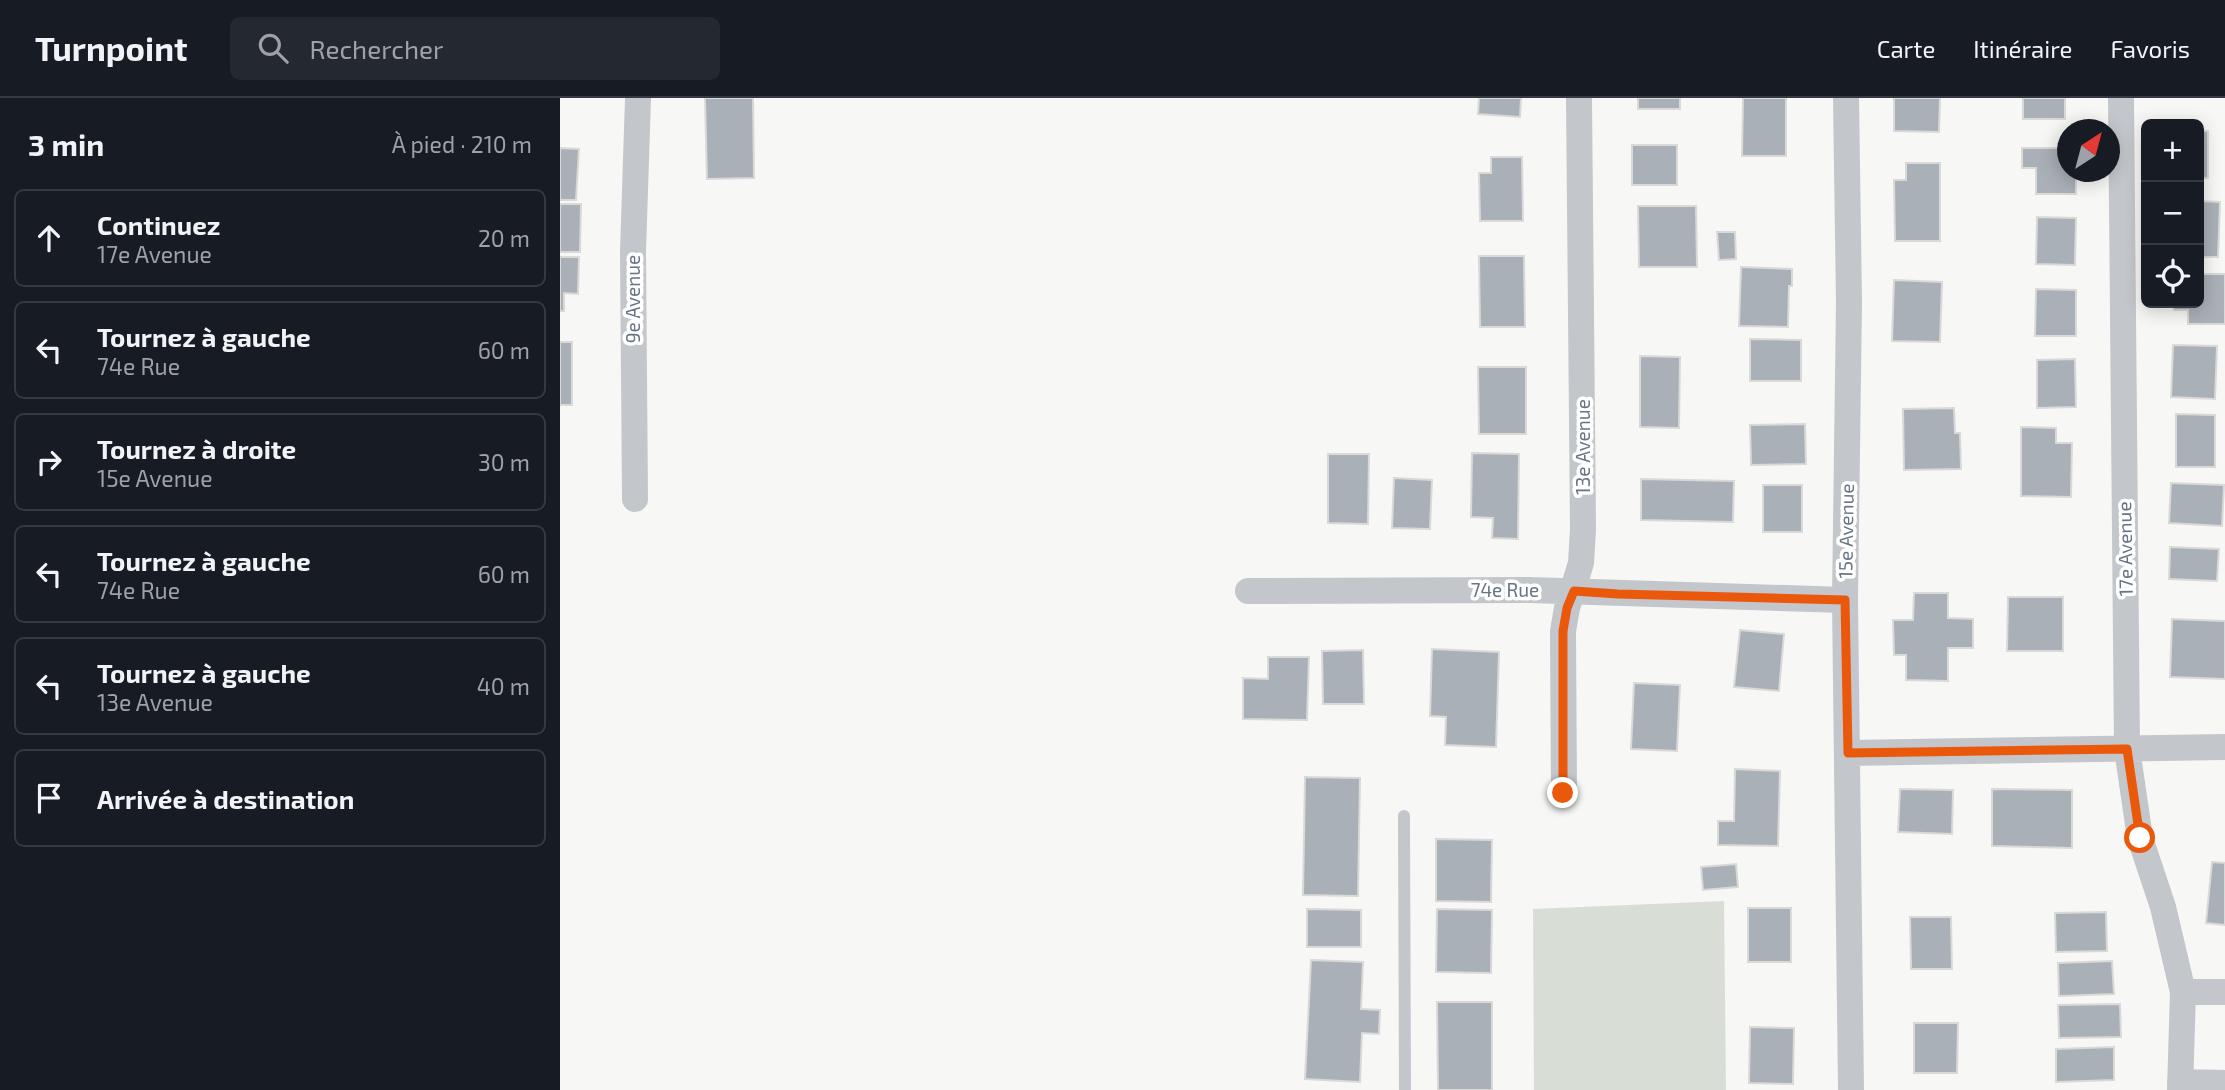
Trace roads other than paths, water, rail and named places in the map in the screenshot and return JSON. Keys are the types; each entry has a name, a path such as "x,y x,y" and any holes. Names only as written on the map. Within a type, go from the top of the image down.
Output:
{"street":[{"name":"9e Avenue","path":"635,499 633,252 638,98"},
{"name":"13e Avenue","path":"1563,793 1563,631 1581,563 1583,529 1579,98"},
{"name":"15e Avenue","path":"1846,98 1849,302 1845,600 1850,1090"},
{"name":"17e Avenue","path":"2121,98 2127,749 2140,838 2163,907 2183,992 2180,1086 2225,1083"},
{"name":"74e Rue","path":"1248,591 1574,591 1845,600"},
{"path":"1848,753 2225,747"},
{"path":"2183,992 2225,992"}],"lane":[{"path":"1404,816 1405,1090"}]}
